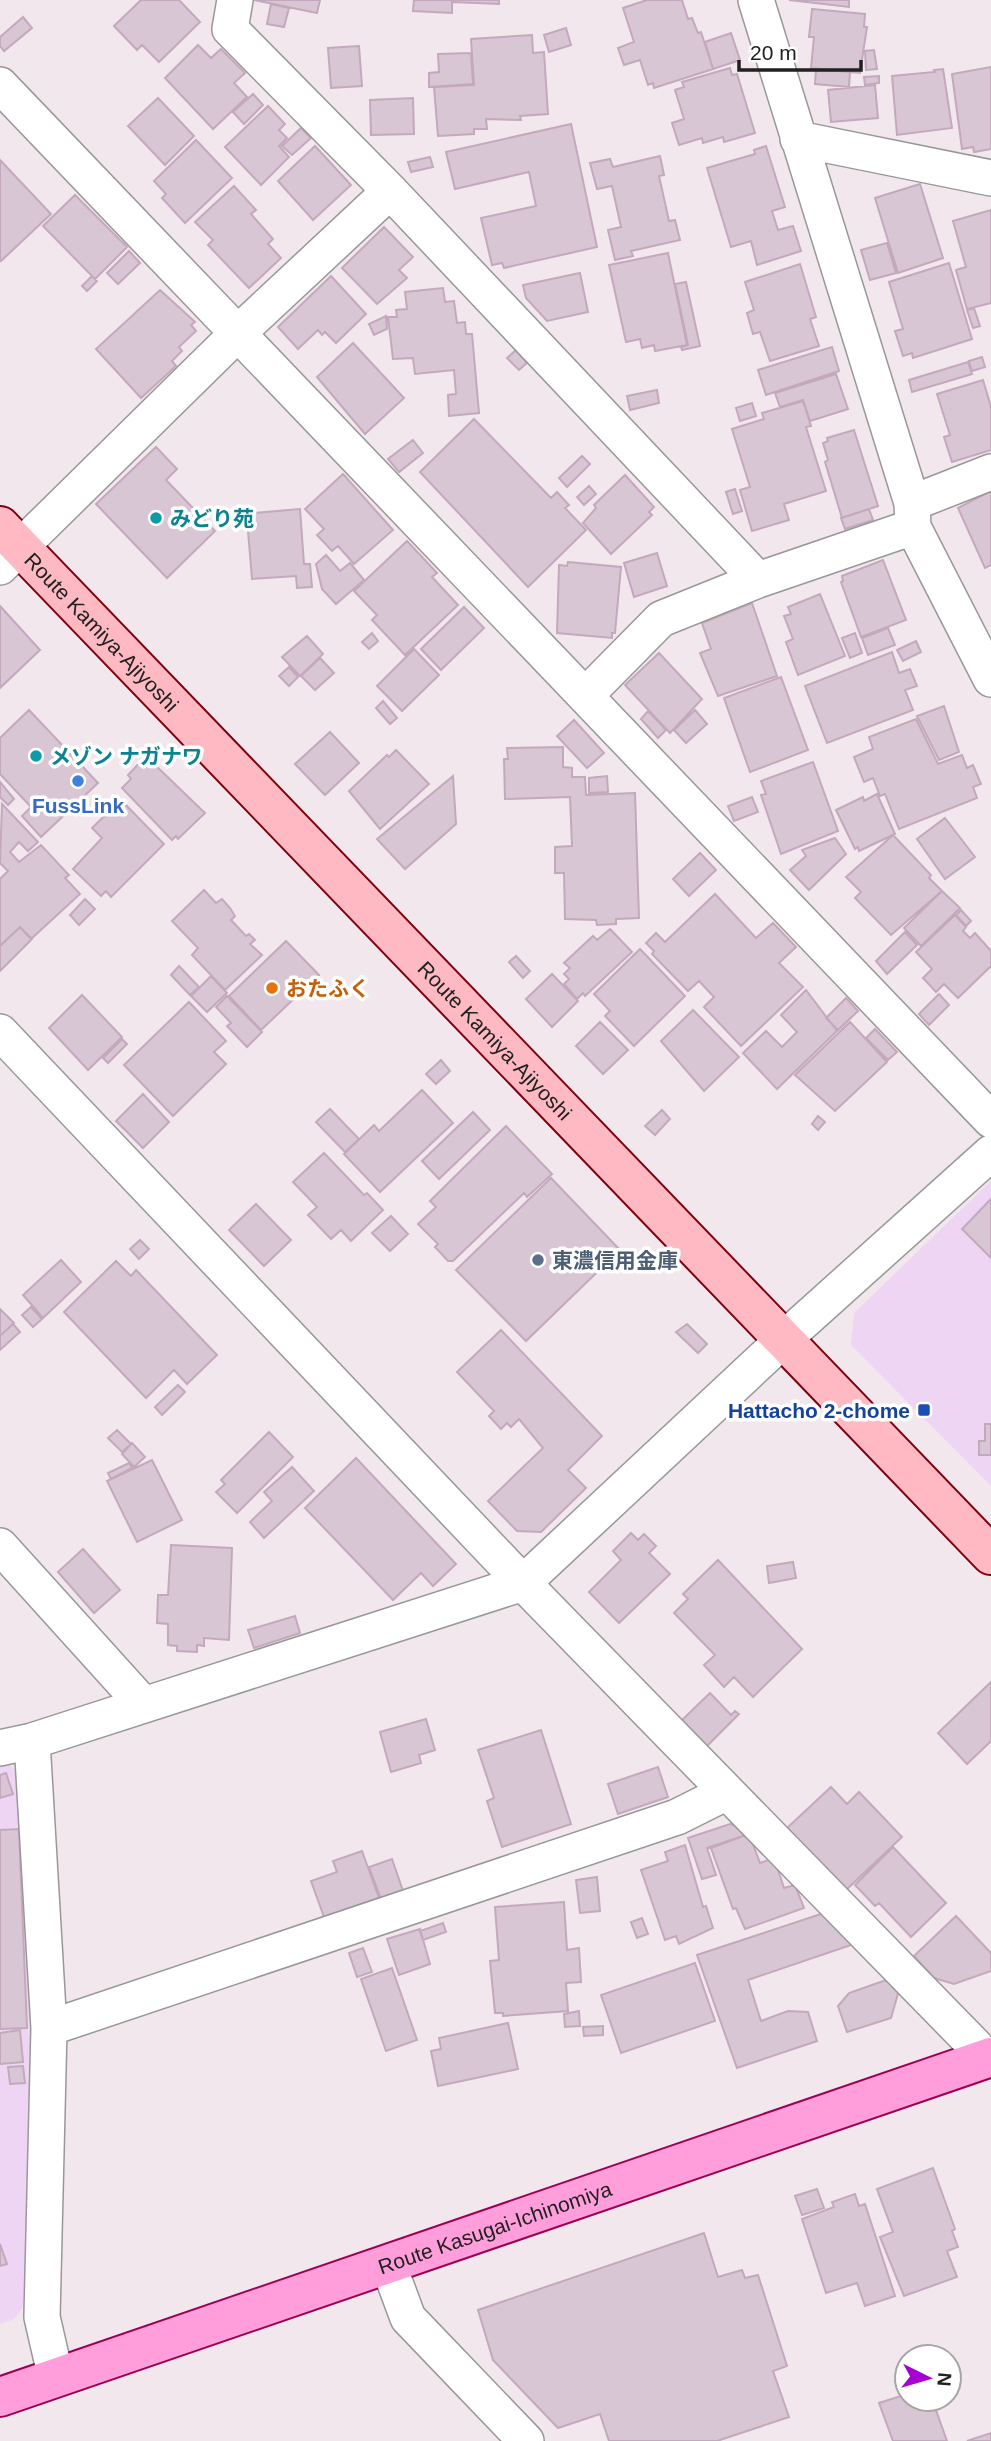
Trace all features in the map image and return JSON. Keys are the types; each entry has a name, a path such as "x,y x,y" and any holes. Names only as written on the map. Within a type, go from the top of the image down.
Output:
{"main road":[{"name":"Route Kamiya-Ajiyoshi","path":"7,547 784,1339 991,1555"},
{"name":"Route Kasugai-Ichinomiya","path":"0,2398 989,2058"}],"street":[{"path":"235,0 230,29 390,191 758,580"},
{"path":"756,0 912,515 991,679"},
{"path":"0,85 991,1120"},
{"path":"798,139 991,178"},
{"path":"7,547 390,191"},
{"path":"585,696 661,619 912,515 991,472"},
{"path":"0,1032 523,1583 989,2058"},
{"path":"56,2378 42,2317 49,2028 16,1744 523,1583 784,1339 991,1153"},
{"path":"0,1546 142,1703"},
{"path":"49,2028 677,1817 727,1792"},
{"path":"388,2264 408,2318 526,2441"}],"shaded area":[{"path":"991,1181 991,1486 851,1345 854,1313"},
{"path":"6,1762 20,1774 31,2039 25,2305 14,2319 0,2324 0,1763"}],"building":[{"path":"141,0 179,0 200,22 159,62 142,45 137,50 114,26"},
{"path":"254,0 320,0 317,13"},
{"path":"414,0 499,0 499,4 452,2 452,13 413,11"},
{"path":"647,0 682,0 688,19 692,18 698,33 701,32 713,69 654,88 653,83 648,85 640,60 624,65 618,48 634,42 623,8"},
{"path":"789,0 849,0 849,7"},
{"path":"271,4 289,8 284,27 267,24"},
{"path":"812,9 865,14 864,27 867,27 860,73 811,68 814,37 809,37"},
{"path":"23,17 32,28 4,51 0,46 0,37"},
{"path":"566,28 571,45 549,52 544,35"},
{"path":"731,33 740,60 713,69 705,42"},
{"path":"532,35 533,53 544,52 548,114 520,116 521,120 486,119 487,129 474,129 474,134 438,136 434,87 474,85 471,39"},
{"path":"198,45 211,58 221,49 245,73 234,83 247,97 213,129 165,78"},
{"path":"359,46 362,86 331,88 328,48"},
{"path":"874,50 877,69 866,70 865,51"},
{"path":"471,53 473,84 429,87 429,73 439,72 438,54"},
{"path":"991,67 991,149 974,152 973,147 962,149 952,74"},
{"path":"730,68 732,75 737,74 755,133 724,142 723,137 703,143 702,138 679,145 672,123 684,119 675,90 684,87 682,82"},
{"path":"816,69 850,72 849,87 815,84"},
{"path":"943,69 952,128 897,135 892,76"},
{"path":"879,76 879,83 865,85 864,77"},
{"path":"875,85 878,118 831,122 828,90"},
{"path":"253,94 263,105 244,124 233,112"},
{"path":"158,98 194,136 165,165 128,126"},
{"path":"413,98 414,134 371,135 370,100"},
{"path":"268,106 285,124 279,130 287,138 279,146 289,157 261,185 225,147"},
{"path":"571,124 597,247 504,268 502,263 492,265 481,218 536,206 529,172 455,189 446,152"},
{"path":"301,128 311,138 292,155 282,146"},
{"path":"196,140 232,178 185,223 162,198 166,194 154,181"},
{"path":"315,146 351,185 313,220 278,181"},
{"path":"766,146 785,207 772,211 778,230 793,226 801,251 757,265 751,241 731,247 707,168 755,154 754,150"},
{"path":"660,156 664,175 659,176 669,221 675,220 680,240 631,251 633,256 615,260 608,230 621,227 612,186 597,189 590,163 610,159 613,167"},
{"path":"430,157 433,167 411,172 408,162"},
{"path":"0,160 51,214 1,261 0,260"},
{"path":"920,184 943,258 898,273 875,198"},
{"path":"234,186 256,210 251,214 273,239 268,244 281,258 249,288 208,245 213,240 195,222"},
{"path":"75,195 127,247 95,279 43,226"},
{"path":"991,210 991,303 967,309 956,270 966,267 953,221"},
{"path":"384,227 413,257 399,270 407,278 377,304 342,268"},
{"path":"887,243 896,273 870,280 861,250"},
{"path":"129,251 140,263 118,284 107,273"},
{"path":"668,253 687,345 655,351 654,345 642,348 640,339 626,342 609,265"},
{"path":"949,263 972,339 913,358 912,353 903,356 895,331 903,329 889,282"},
{"path":"800,264 816,317 810,319 819,346 770,361 760,332 753,334 747,313 754,310 745,282"},
{"path":"580,273 588,312 547,321 526,298 523,285"},
{"path":"92,276 97,281 87,291 82,286"},
{"path":"331,276 366,314 336,343 325,332 322,335 318,330 298,349 278,327"},
{"path":"686,282 700,346 682,350 681,347 688,345 675,284"},
{"path":"443,288 445,302 454,301 457,323 465,322 466,334 472,334 479,413 449,416 448,395 456,394 454,370 415,374 413,358 393,359 388,317 397,317 396,310 407,309 405,292"},
{"path":"160,290 195,322 191,325 196,331 179,347 182,351 172,361 176,366 141,398 96,349"},
{"path":"974,308 980,326 973,328 967,310"},
{"path":"386,316 387,329 374,335 369,324"},
{"path":"353,343 404,398 365,434 317,377"},
{"path":"832,347 839,371 766,395 758,370"},
{"path":"516,350 527,363 519,370 507,358"},
{"path":"982,357 985,367 972,371 969,361"},
{"path":"968,362 972,374 912,392 909,380"},
{"path":"836,374 848,409 810,421 803,400 780,407 775,393"},
{"path":"983,380 991,407 991,450 952,462 944,437 950,435 937,394"},
{"path":"657,390 659,403 630,410 627,396"},
{"path":"803,401 811,426 806,427 826,491 784,504 789,520 752,531 740,490 750,487 732,429 764,419 762,413"},
{"path":"752,403 756,416 740,421 736,408"},
{"path":"474,419 551,498 557,492 569,505 565,508 586,530 528,587 420,472"},
{"path":"854,430 878,506 842,518 825,462 828,460 823,443 828,441 827,438"},
{"path":"413,440 423,453 399,472 388,459"},
{"name":"みどり苑","path":"156,447 177,469 166,480 215,531 167,578 96,504"},
{"path":"582,456 590,464 567,487 559,478"},
{"path":"343,474 393,530 354,564 338,546 332,551 317,535 324,529 305,509"},
{"path":"625,475 654,507 649,512 652,515 611,554 583,523 596,508 594,505"},
{"path":"589,486 596,494 584,505 577,497"},
{"path":"735,489 742,511 733,514 726,492"},
{"path":"991,491 991,565 985,568 958,508"},
{"path":"300,509 304,564 310,564 312,587 297,588 296,576 252,579 247,519 253,518 253,513"},
{"path":"869,509 873,520 845,529 841,518"},
{"path":"407,541 437,573 432,577 458,605 405,655 372,620 377,615 354,591"},
{"path":"657,553 667,586 634,597 624,563"},
{"path":"326,555 340,571 350,563 364,580 336,604 322,589 316,564"},
{"path":"883,560 906,620 861,637 841,582 842,576"},
{"path":"568,562 621,567 615,633 612,633 612,638 557,633 559,565 567,566"},
{"path":"820,594 845,656 798,675 786,642 793,639 784,616 791,614 788,607"},
{"path":"752,603 777,676 718,696 700,653 711,649 702,623"},
{"path":"0,606 40,650 0,688"},
{"path":"464,607 484,628 441,670 421,649"},
{"path":"888,628 895,645 868,655 862,638"},
{"path":"372,633 378,641 369,649 362,642"},
{"path":"855,633 862,653 850,658 842,638"},
{"path":"307,636 323,654 300,676 282,657"},
{"path":"916,641 921,652 903,661 897,650"},
{"path":"414,649 439,675 402,711 377,686"},
{"path":"892,652 899,673 910,669 917,686 905,690 913,710 827,743 805,686"},
{"path":"659,653 702,699 670,733 625,685"},
{"path":"320,658 334,673 315,690 301,676"},
{"path":"289,667 298,677 289,686 279,676"},
{"path":"781,677 808,750 750,772 724,698"},
{"path":"383,701 397,718 390,724 376,708"},
{"path":"944,706 959,752 939,760 917,716"},
{"name":"メゾン ナガナワ","path":"29,710 98,783 41,837 22,816 31,807 0,774 0,738"},
{"path":"695,710 707,724 686,743 674,730"},
{"path":"648,711 666,730 658,738 641,719"},
{"path":"916,719 938,764 962,755 967,768 973,765 981,784 973,787 977,798 899,829 885,794 880,796 873,778 864,782 854,757 873,749 869,737"},
{"path":"574,720 604,753 587,768 557,736"},
{"path":"330,732 359,763 325,795 295,764"},
{"path":"563,747 563,767 572,768 572,777 585,777 586,795 635,793 639,918 616,919 616,924 597,925 596,920 565,919 564,873 555,873 555,847 572,846 570,797 505,799 504,759 508,759 507,748"},
{"path":"396,750 429,784 380,829 349,791 387,755 389,757"},
{"path":"143,759 148,764 151,761 205,813 178,839 176,836 172,840 122,788 131,779 128,775"},
{"path":"813,762 838,831 781,854 761,795 766,794 761,781"},
{"path":"453,776 456,824 405,869 377,839"},
{"path":"607,776 608,792 589,793 589,778"},
{"path":"0,782 14,799 8,805 0,797"},
{"path":"877,794 895,834 859,851 858,847 855,849 836,810 863,797 864,801"},
{"path":"752,797 758,812 734,821 728,806"},
{"path":"121,800 164,844 111,897 106,891 101,896 73,869 102,838 92,828"},
{"path":"2,804 38,842 28,851 19,842 10,852 19,862 41,845 69,875 65,878 80,894 31,939 20,927 0,946 0,879 8,871 0,863"},
{"path":"945,818 975,857 945,879 917,839"},
{"path":"893,835 931,875 929,878 942,891 891,935 855,898 861,892 846,877"},
{"path":"835,838 846,854 809,890 790,870 806,856 802,850"},
{"path":"700,853 716,870 689,896 673,879"},
{"path":"204,890 216,903 222,899 235,916 231,920 246,936 249,934 255,940 250,944 262,955 225,990 192,955 198,948 172,921"},
{"path":"942,891 960,908 921,946 904,928"},
{"path":"715,894 756,938 773,923 796,947 779,963 803,987 741,1046 704,1007 714,997 699,981 688,991 652,954 654,951 646,943 656,933 665,942"},
{"path":"85,899 95,909 79,925 70,915"},
{"path":"961,910 971,921 966,926 956,915"},
{"path":"955,915 966,927 963,931 970,938 975,933 991,951 991,966 958,998 944,984 936,992 923,978 932,969 916,952"},
{"path":"20,927 32,939 0,971 0,946"},
{"path":"610,929 632,952 585,996 583,993 577,999 564,984 569,979 564,974 570,968 564,963 593,936 597,940"},
{"path":"905,932 917,945 887,974 876,961"},
{"path":"286,941 319,975 261,1030 229,996"},
{"path":"640,949 685,996 634,1046 605,1016 610,1011 594,994"},
{"path":"516,956 530,971 523,978 509,962"},
{"path":"179,966 199,987 190,995 171,975"},
{"path":"552,974 578,1001 552,1027 526,999"},
{"path":"211,976 227,993 207,1012 191,996"},
{"path":"806,990 837,1031 777,1089 743,1053 766,1031 782,1047 797,1032 781,1015"},
{"path":"939,994 949,1005 929,1025 919,1014"},
{"path":"82,995 122,1037 88,1070 49,1028"},
{"path":"227,996 262,1032 247,1047 227,1026 231,1023 216,1007"},
{"path":"846,998 858,1011 838,1030 826,1018"},
{"path":"189,1002 226,1041 214,1052 226,1064 173,1116 124,1065"},
{"path":"693,1010 739,1057 704,1091 661,1041"},
{"path":"600,1022 628,1050 603,1074 576,1046"},
{"path":"850,1022 887,1062 835,1111 795,1075"},
{"path":"875,1029 897,1052 888,1060 866,1038"},
{"path":"122,1039 127,1044 108,1063 103,1058"},
{"path":"441,1060 450,1071 436,1084 426,1074"},
{"path":"422,1090 453,1123 380,1192 344,1154 374,1125 379,1131"},
{"path":"143,1094 169,1122 143,1148 116,1121"},
{"path":"330,1109 359,1139 345,1152 316,1122"},
{"path":"662,1110 670,1119 655,1135 645,1126"},
{"path":"473,1112 490,1130 439,1179 422,1161"},
{"path":"818,1116 825,1122 818,1130 812,1124"},
{"path":"506,1126 552,1174 527,1197 524,1193 453,1261 448,1261 435,1247 438,1244 418,1224 436,1207 430,1201"},
{"path":"324,1153 364,1195 367,1193 383,1210 351,1241 341,1230 331,1239 308,1215 317,1207 293,1182"},
{"name":"東濃信用金庫","path":"551,1178 620,1250 526,1341 456,1270"},
{"path":"991,1199 991,1258 962,1229"},
{"path":"256,1204 291,1240 264,1266 229,1230"},
{"path":"391,1216 408,1234 390,1251 372,1233"},
{"path":"140,1240 149,1249 139,1259 130,1249"},
{"path":"61,1260 81,1282 43,1318 23,1295"},
{"path":"116,1261 131,1276 136,1270 217,1355 187,1384 174,1370 146,1398 64,1312"},
{"path":"31,1307 42,1319 33,1327 22,1315"},
{"path":"0,1309 14,1323 0,1336"},
{"path":"13,1324 20,1332 0,1350 0,1336"},
{"path":"687,1324 707,1344 698,1353 676,1332"},
{"path":"501,1330 602,1436 568,1470 586,1488 541,1532 517,1531 488,1501 543,1448 519,1419 511,1427 507,1423 501,1429 489,1416 494,1411 457,1372"},
{"path":"178,1385 185,1392 162,1415 155,1407"},
{"path":"985,1424 991,1424 991,1455 979,1455 979,1441 985,1441"},
{"path":"117,1430 131,1444 122,1452 108,1438"},
{"path":"269,1432 293,1457 237,1513 216,1492 225,1484 221,1480"},
{"path":"132,1443 145,1457 134,1467 122,1454"},
{"path":"356,1458 456,1564 433,1586 421,1573 393,1600 305,1508"},
{"path":"152,1460 182,1520 137,1542 107,1481"},
{"path":"129,1463 132,1468 111,1479 108,1473"},
{"path":"292,1467 314,1491 264,1538 250,1522 272,1501 264,1492"},
{"path":"631,1533 638,1540 644,1534 656,1546 649,1553 670,1574 619,1623 589,1592 621,1560 613,1551"},
{"path":"171,1545 232,1548 229,1640 204,1638 204,1646 197,1645 197,1652 177,1651 177,1646 168,1645 168,1624 157,1623 158,1595 168,1595"},
{"path":"83,1549 120,1590 94,1613 58,1572"},
{"path":"718,1560 802,1649 753,1697 734,1677 724,1687 704,1665 715,1655 674,1613 688,1599 683,1594"},
{"path":"793,1562 796,1578 769,1583 767,1566"},
{"path":"295,1616 300,1633 254,1648 248,1630"},
{"path":"991,1682 991,1741 967,1764 938,1733"},
{"path":"710,1693 731,1715 735,1711 739,1714 706,1747 681,1721"},
{"path":"426,1719 435,1750 419,1755 421,1763 391,1772 380,1732"},
{"path":"541,1730 571,1824 502,1847 487,1801 494,1798 478,1750"},
{"path":"658,1767 668,1797 618,1814 608,1784"},
{"path":"6,1773 13,1794 0,1798 0,1775"},
{"path":"831,1787 847,1804 859,1792 902,1837 846,1890 787,1828"},
{"path":"730,1824 741,1827 746,1835 707,1848 716,1875 702,1879 688,1838"},
{"path":"19,1829 27,2028 0,2029 0,1830"},
{"path":"749,1834 760,1863 774,1858 784,1888 795,1885 804,1908 745,1929 736,1908 733,1909 711,1848"},
{"path":"685,1845 703,1907 706,1906 713,1928 679,1944 676,1936 665,1940 641,1870 668,1861 665,1852"},
{"path":"893,1847 946,1903 911,1937 879,1903 875,1906 855,1885"},
{"path":"362,1851 379,1898 324,1917 311,1881 337,1872 333,1861"},
{"path":"392,1859 403,1891 381,1899 369,1867"},
{"path":"597,1877 600,1911 580,1913 576,1880"},
{"path":"564,1902 567,1950 579,1948 581,1982 566,1983 568,2011 503,2016 503,2013 495,2013 490,1961 499,1960 495,1907"},
{"path":"824,1913 854,1944 748,1980 761,2021 788,2011 808,2012 817,2041 737,2068 697,1955"},
{"path":"956,1916 991,1953 991,1971 954,1984 934,1978 914,1956"},
{"path":"642,1918 648,1934 637,1938 631,1922"},
{"path":"443,1923 446,1932 423,1940 420,1931"},
{"path":"420,1929 430,1964 399,1975 387,1939"},
{"path":"363,1948 372,1972 357,1977 349,1953"},
{"path":"695,1963 715,2021 621,2053 601,1995"},
{"path":"392,1968 417,2040 386,2051 361,1979"},
{"path":"889,1979 899,1990 891,2018 847,2032 838,2006 849,1993"},
{"path":"579,2011 580,2026 565,2027 564,2014"},
{"path":"508,2023 518,2069 438,2086 431,2051 441,2049 439,2038"},
{"path":"603,2026 603,2035 584,2036 583,2027"},
{"path":"20,2030 23,2062 0,2064 0,2033"},
{"path":"23,2066 25,2083 10,2084 8,2067"},
{"path":"933,2168 955,2229 952,2231 958,2247 947,2251 957,2277 904,2296 880,2237 893,2232 877,2189"},
{"path":"817,2189 824,2208 802,2215 795,2196"},
{"path":"855,2194 859,2206 865,2204 895,2296 865,2306 857,2283 826,2293 802,2219 834,2207 832,2202"},
{"path":"704,2233 718,2277 742,2270 745,2278 758,2275 787,2366 773,2371 789,2417 717,2441 609,2441 600,2414 558,2428 493,2360 478,2310"},
{"path":"0,2244 7,2264 0,2266"},
{"path":"893,2398 893,2413 937,2413 947,2441 893,2441 879,2403"},
{"path":"991,2433 991,2441 967,2441"}],"place":[{"name":"みどり苑","path":"156,518"},
{"name":"メゾン ナガナワ","path":"36,756"},
{"name":"FussLink","path":"78,781"},
{"name":"おたふく","path":"272,988"},
{"name":"東濃信用金庫","path":"538,1260"},
{"name":"Hattacho 2-chome","path":"924,1410"}]}
